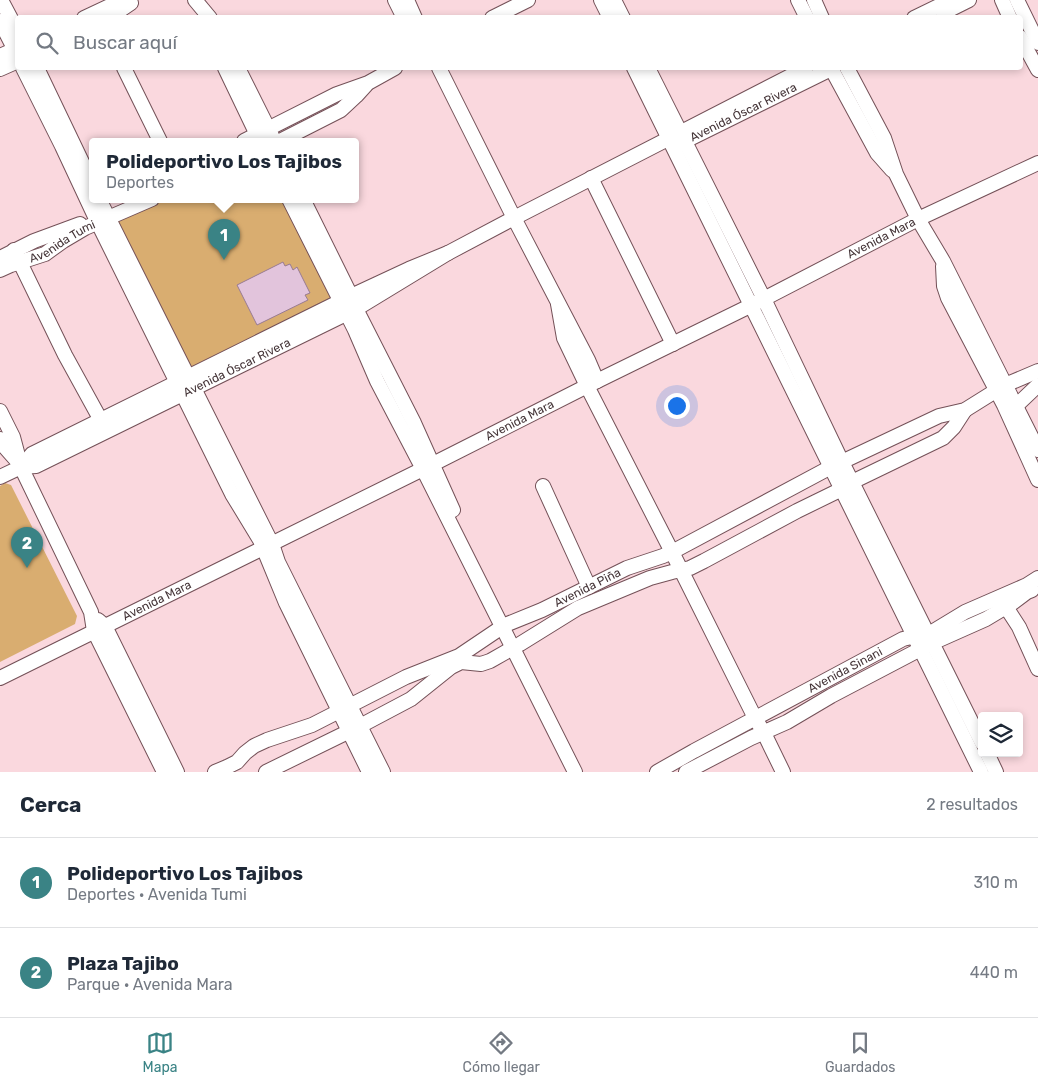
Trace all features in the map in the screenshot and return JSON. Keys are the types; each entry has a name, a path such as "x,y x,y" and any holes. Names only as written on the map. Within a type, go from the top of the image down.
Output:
{"street":[{"path":"1,0 15,26"},
{"path":"94,15 116,3 126,0"},
{"path":"113,15 134,0"},
{"path":"396,0 403,15"},
{"path":"406,0 414,15"},
{"path":"498,15 528,0"},
{"path":"601,0 608,15"},
{"path":"614,0 622,15"},
{"path":"798,0 806,15"},
{"path":"814,0 821,15"},
{"path":"920,15 951,0"},
{"path":"941,15 969,0"},
{"path":"1002,0 1009,15"},
{"path":"1017,0 1038,43"},
{"path":"196,1 201,15"},
{"path":"196,1 208,15"},
{"path":"0,21 15,50"},
{"path":"1023,42 1038,70"},
{"path":"0,56 15,54"},
{"path":"0,69 15,56"},
{"path":"24,70 89,195"},
{"path":"38,70 89,177"},
{"path":"125,70 159,138"},
{"path":"225,70 262,135"},
{"path":"239,70 262,135"},
{"path":"262,135 337,94 368,83 391,70"},
{"path":"431,70 510,219 558,304 564,338 592,384 672,552 783,772"},
{"path":"440,70 510,219"},
{"path":"635,70 677,139"},
{"path":"649,70 677,139 923,640 981,772"},
{"name":"Avenida Óscar Rivera","path":"677,139 802,70"},
{"name":"Avenida Óscar Rivera","path":"0,477 21,467 36,466 104,426 349,305 510,219 650,148 677,139 828,70"},
{"path":"833,70 877,153 896,174"},
{"path":"848,70 884,138 896,174 918,219 943,260 944,286 948,298 1001,388 1038,480"},
{"path":"286,138 341,110 368,83"},
{"name":"Avenida Mara","path":"0,678 758,302 918,219 1038,163"},
{"path":"591,178 673,344"},
{"path":"94,203 267,546 278,562 355,729 383,772"},
{"path":"100,203 102,218"},
{"name":"Avenida Tumi","path":"102,218 126,203"},
{"name":"Avenida Tumi","path":"0,270 34,241 141,203"},
{"path":"291,203 414,422 428,467 447,496 506,626 584,772"},
{"path":"305,203 349,305"},
{"path":"17,256 65,355 104,426"},
{"name":"Avenida Tumi","path":"0,258 17,256"},
{"name":"Avenida Piña","path":"215,772 237,762 254,746 312,725 406,678 459,656 506,626 627,568 672,552 837,465 939,416 965,410 1001,388 1038,371"},
{"path":"1016,406 1038,386"},
{"path":"1001,388 1016,406 1038,450"},
{"name":"Avenida Piña","path":"270,771 355,729 410,699 451,667 461,662 481,664 490,661 578,608 650,578 690,568 704,562 797,511 943,438 954,427 965,410"},
{"path":"0,411 12,437 21,467 91,612 176,772"},
{"path":"0,439 21,467"},
{"path":"543,486 589,587"},
{"name":"Avenida Sinani","path":"686,772 751,738 787,722 923,640 932,632 965,612 1038,578"},
{"name":"Avenida Sinani","path":"657,772 903,639 923,640 986,619 1027,592 1038,588"},
{"path":"1006,607 1019,627 1038,669"},
{"path":"100,629 164,772"},
{"path":"923,640 978,737"},
{"path":"516,646 574,772"},
{"path":"355,729 369,772"},
{"path":"989,757 996,772"}],"shaded area":[{"path":"154,203 284,203 331,298 190,368 117,221"},
{"path":"5,483 11,485 77,616 75,624 0,662 0,486"}],"building":[{"path":"283,262 285,266 290,264 293,270 297,267 310,293 305,295 308,300 257,325 237,285"}],"place":[{"name":"Polideportivo Los Tajibos","path":"224,260"},
{"name":"Plaza Tajibo","path":"27,568"}]}
